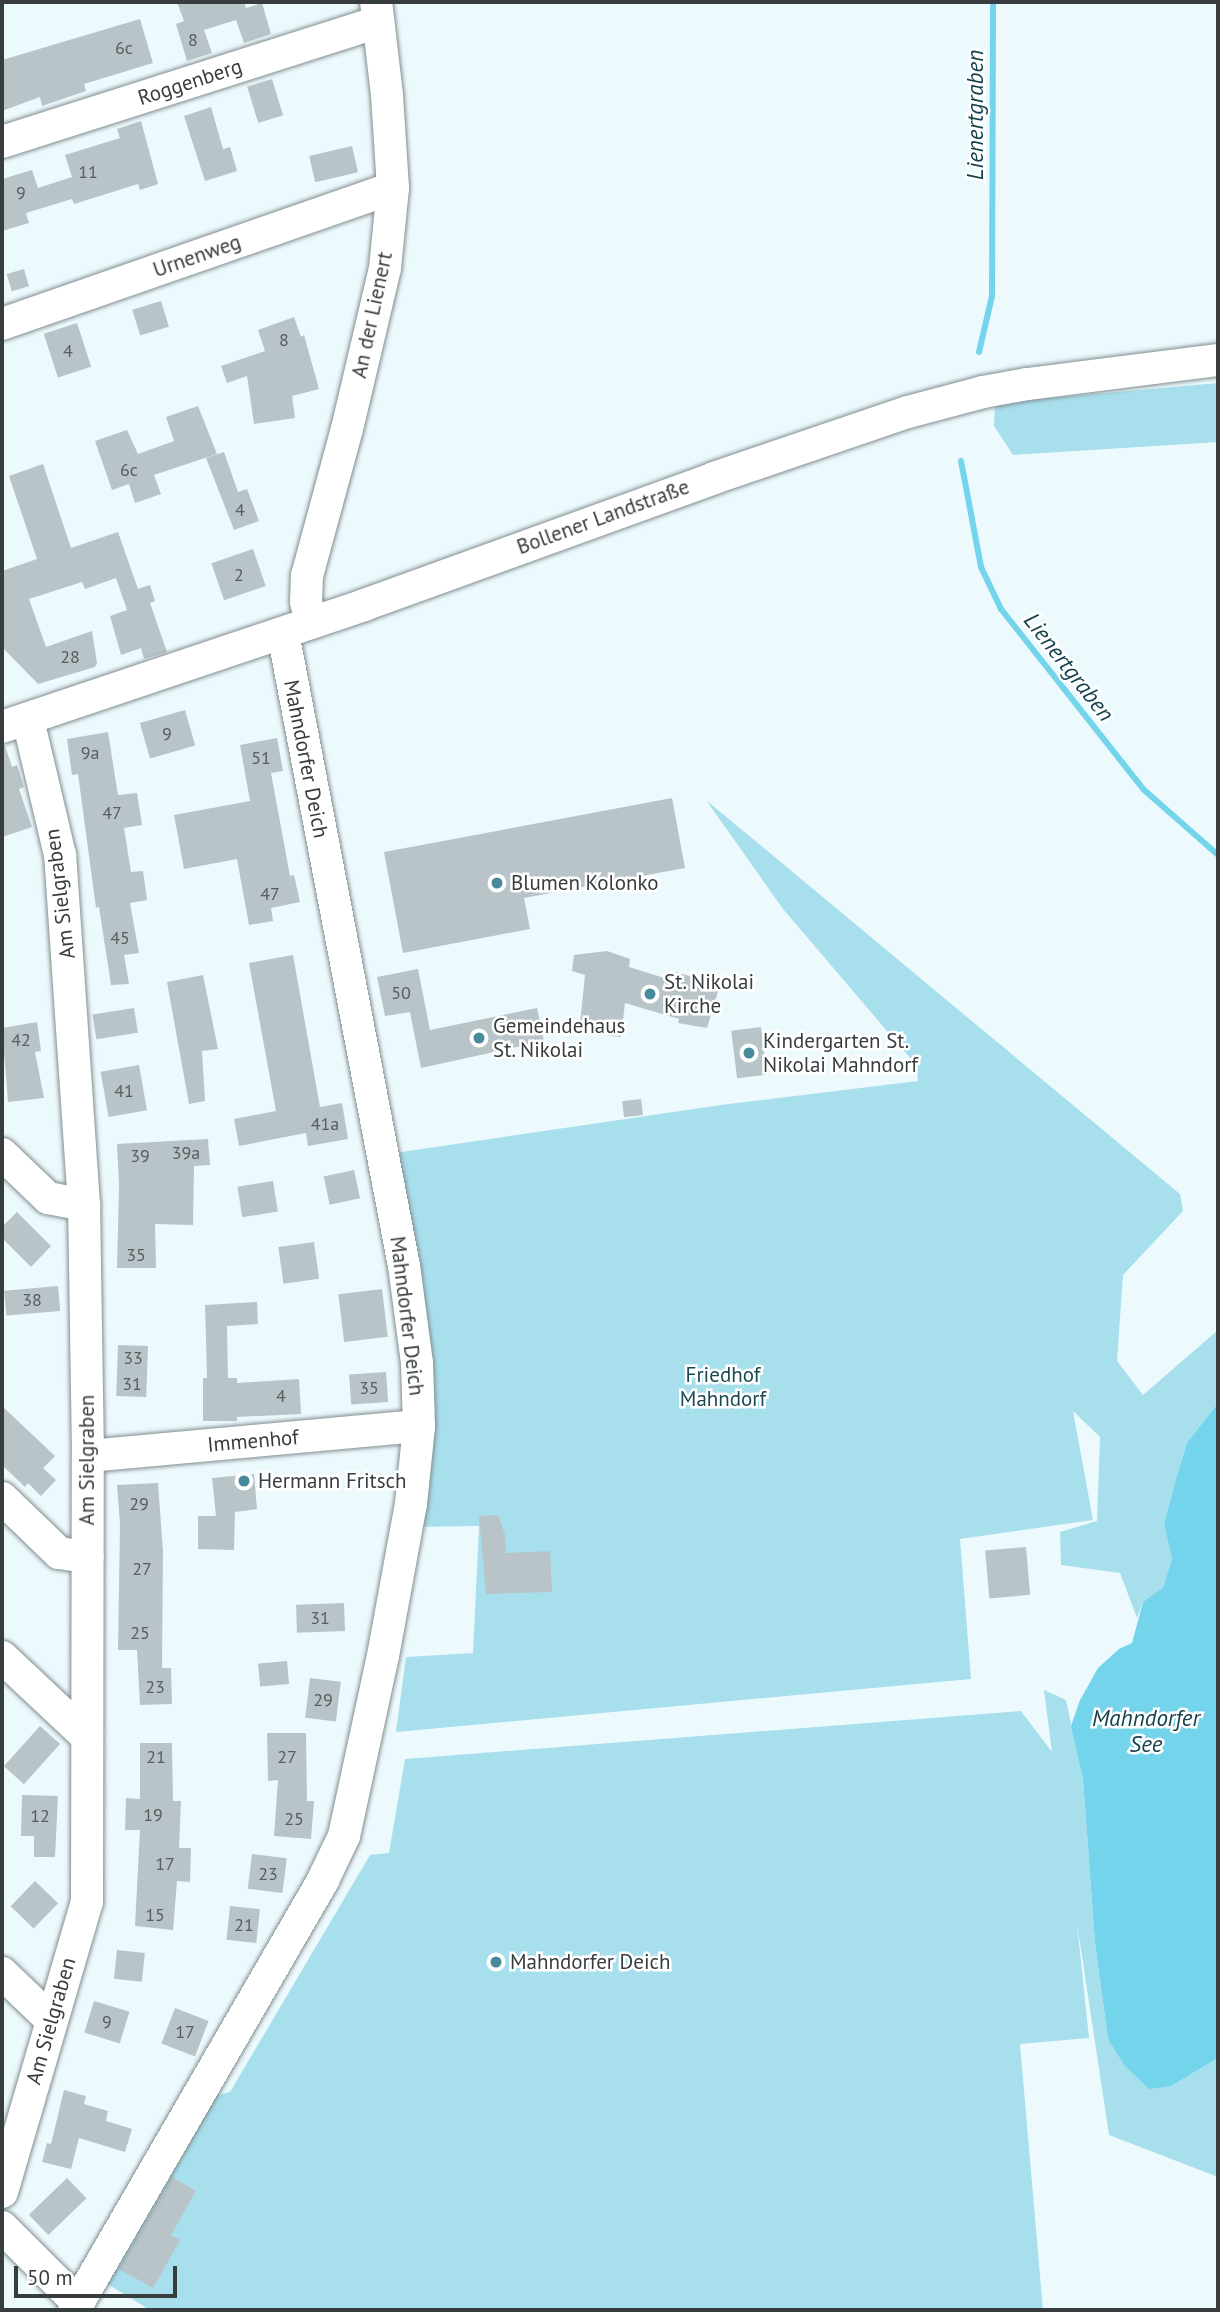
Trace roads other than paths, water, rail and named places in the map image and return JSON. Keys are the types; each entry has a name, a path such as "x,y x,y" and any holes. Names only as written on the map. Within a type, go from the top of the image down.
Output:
{"street":[{"name":"Roggenberg","path":"2,142 377,12"},
{"name":"An der Lienert","path":"297,628 306,602 307,576 347,429 385,268 393,188 387,95 377,12"},
{"name":"Urnenweg","path":"2,324 393,188"},
{"name":"Bollener Landstraße","path":"15,724 297,628 713,478 908,412 1027,384 1218,360"},
{"name":"Mahndorfer Deich","path":"76,2307 323,1880 344,1836 383,1656 409,1517 419,1426 417,1363 404,1266 297,628"},
{"name":"Am Sielgraben","path":"2,2192 87,1902 88,1456 84,1205 60,855 15,724"},
{"path":"2,1154 48,1198 84,1205"},
{"name":"Immenhof","path":"88,1456 419,1426"},
{"path":"2,1498 59,1553 88,1557"},
{"path":"2,1657 86,1736"},
{"path":"2,1973 51,2020"},
{"path":"2,2227 76,2307"}],"water":[{"name":"Mahndorfer See","path":"1218,1403 1218,2058 1171,2086 1149,2089 1125,2066 1108,2039 1095,1943 1083,1779 1071,1726 1080,1700 1098,1668 1119,1649 1132,1643 1143,1602 1163,1588 1172,1559 1164,1524 1176,1479 1187,1443"}],"waterway":[{"name":"Lienertgraben","path":"979,352 992,296 993,2"},
{"name":"Lienertgraben","path":"961,461 981,567 1001,609 1143,789 1218,855"}],"place":[{"name":"Blumen Kolonko","path":"497,883"},
{"name":"St. Nikolai Kirche","path":"650,994"},
{"name":"Gemeindehaus St. Nikolai","path":"479,1038"},
{"name":"Kindergarten St. Nikolai Mahndorf","path":"749,1053"},
{"name":"Hermann Fritsch","path":"244,1481"},
{"name":"Mahndorfer Deich","path":"496,1962"}],"park label":[{"name":"Friedhof Mahndorf","path":"723,1387"}]}
